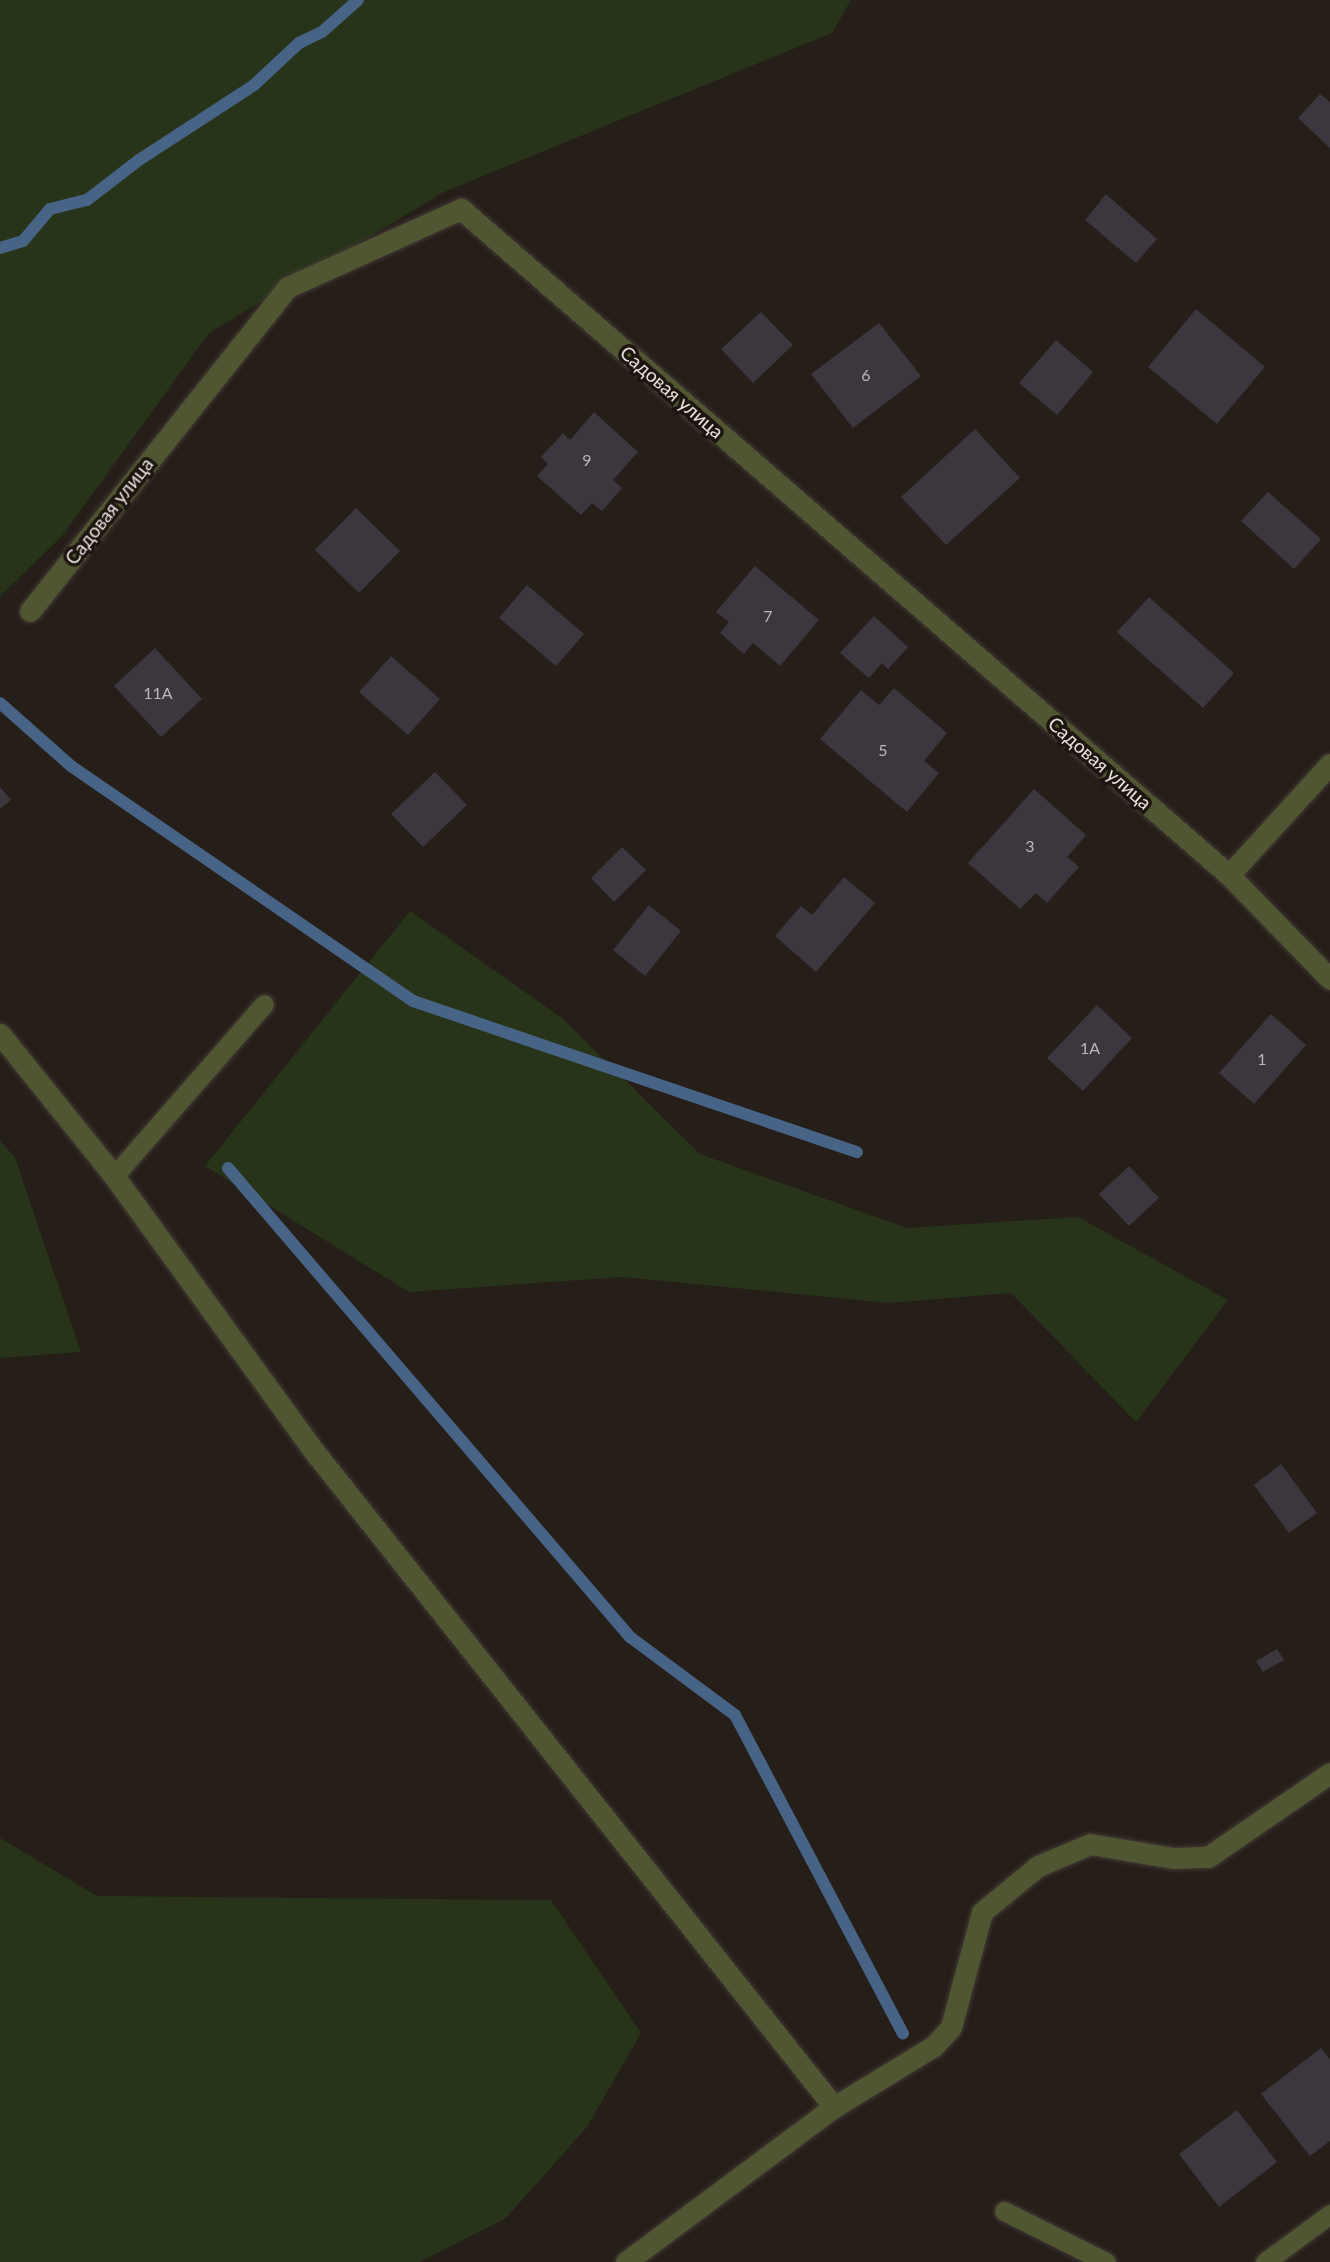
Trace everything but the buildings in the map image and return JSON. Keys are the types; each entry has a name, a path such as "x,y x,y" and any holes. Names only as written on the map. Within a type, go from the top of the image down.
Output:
{"street":[{"name":"Садовая улица","path":"30,611 288,287 461,209 1229,875 1330,979"},
{"path":"1229,875 1330,764"},
{"path":"0,1034 114,1176 317,1455 834,2106"},
{"path":"626,2262 834,2106 896,2072 934,2046 951,2027 982,1912 1038,1866 1090,1844 1174,1858 1208,1857 1330,1773"}],"lane":[{"path":"114,1176 264,1004"},
{"path":"1004,2211 1106,2262"},
{"path":"1265,2262 1330,2214"}],"green space":[{"path":"0,0 851,0 832,33 444,192 209,333 62,536 0,596"},
{"path":"410,911 562,1018 700,1154 907,1228 1078,1217 1228,1300 1136,1422 1011,1293 889,1303 623,1277 409,1292 205,1166"},
{"path":"0,1140 15,1158 81,1352 0,1358"},
{"path":"0,1838 97,1896 551,1900 641,2033 587,2127 506,2218 420,2262 0,2262"}],"waterway":[{"path":"0,248 23,241 50,209 87,200 139,160 254,85 299,43 322,32 358,0"},
{"path":"0,703 71,766 413,1001 857,1152"},
{"path":"228,1168 630,1637 735,1715 903,2033"}]}
